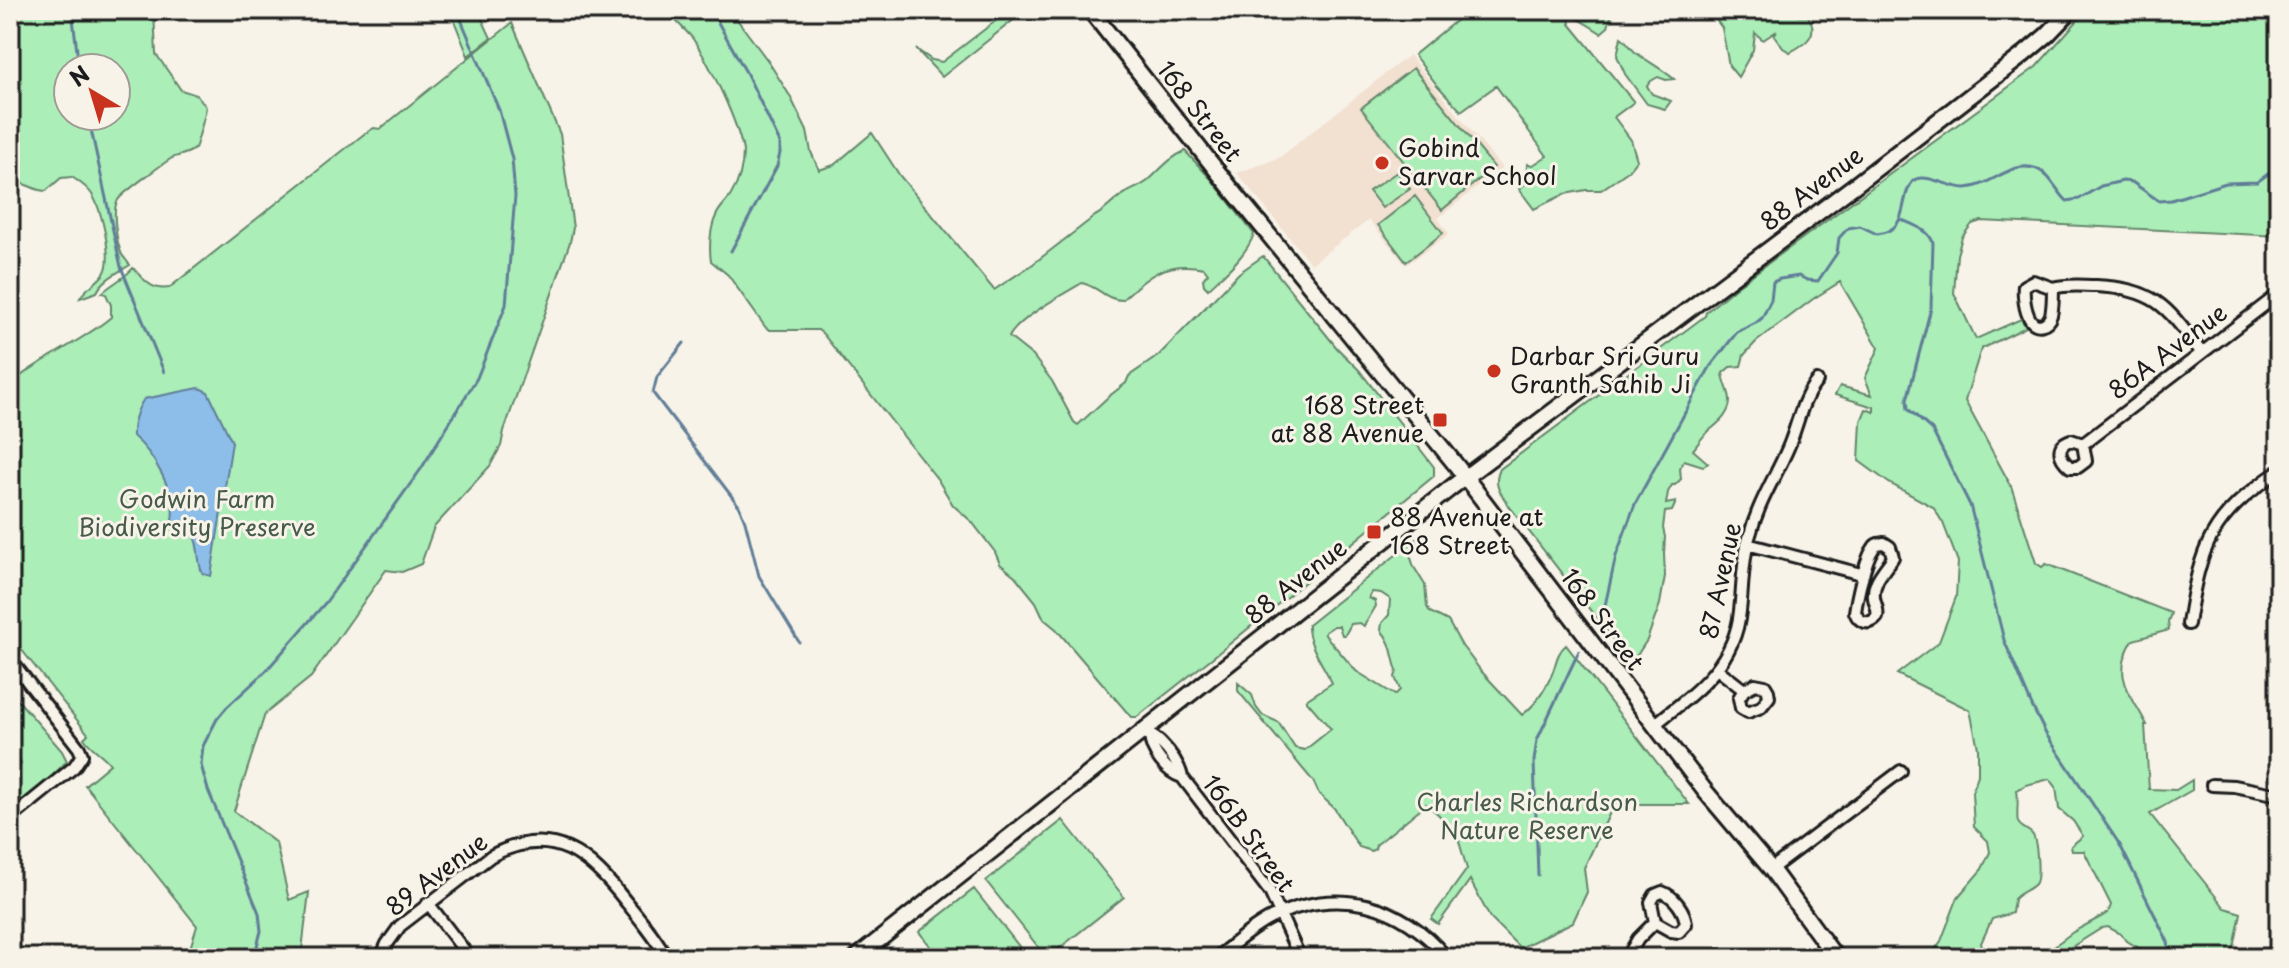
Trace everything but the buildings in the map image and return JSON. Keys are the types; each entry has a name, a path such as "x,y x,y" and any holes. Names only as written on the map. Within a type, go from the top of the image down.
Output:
{"main road":[{"name":"168 Street","path":"1090,10 1465,477 1705,791 1771,869 1836,958"},
{"name":"88 Avenue","path":"856,958 1151,735 1465,477 2022,56 2071,10"}],"street":[{"path":"2053,288 2065,285 2122,288 2144,294 2168,311 2201,352"},
{"name":"86A Avenue","path":"2083,444 2279,294"},
{"name":"87 Avenue","path":"1654,725 1696,692 1730,649 1737,629 1747,544 1761,500 1788,448 1807,395 1817,381"},
{"path":"2188,624 2202,556 2213,531 2231,508 2279,471"},
{"path":"1884,543 1890,547 1893,557 1879,576 1874,595 1878,613 1876,619 1870,622 1860,621 1855,612 1861,574 1875,546 1884,543"},
{"path":"1747,544 1861,574"},
{"path":"10,659 79,748 82,758 10,819"},
{"path":"1717,669 1744,690"},
{"name":"166B Street","path":"1151,735 1180,767 1182,777 1255,871 1275,901 1300,958"},
{"path":"1771,869 1901,771"},
{"path":"2212,785 2232,785 2279,795"},
{"name":"89 Avenue","path":"382,956 400,926 479,863 503,849 527,843 550,844 585,857 605,874 657,940 667,958"},
{"path":"1216,958 1253,930 1281,914 1322,902 1373,906 1396,915 1417,928 1447,958"},
{"path":"428,903 470,958"},
{"path":"1627,958 1638,939 1655,922"}],"shaded area":[{"name":"Gobind Sarvar School","path":"1409,55 1502,168 1438,218 1449,234 1406,265 1369,220 1311,264 1237,173 1279,158"}],"green space":[{"path":"10,10 154,10 156,54 181,90 197,95 206,107 195,148 172,158 118,200 115,211 117,235 122,255 130,265 107,280 97,292 80,298 102,276 107,265 105,232 91,193 72,177 61,178 46,191 10,184"},
{"path":"450,10 478,10 491,38 468,56"},
{"path":"668,10 730,10 790,96 807,131 819,170 834,165 872,133 900,176 994,290 1185,151 1254,234 1240,257 1208,289 1203,279 1208,273 1204,268 1191,266 1159,272 1122,300 1111,298 1082,283 1042,307 1014,330 1009,337 1033,356 1052,381 1074,422 1078,425 1126,383 1129,376 1158,356 1239,273 1263,256 1337,348 1359,370 1434,467 1434,476 1227,646 1137,717 1131,717 1044,619 1036,602 1015,576 1000,564 995,552 972,522 953,505 938,480 823,334 818,330 766,328 728,275 711,261 710,238 714,221 736,185 743,151 729,109 708,64 693,39"},
{"path":"1010,10 1026,10 942,77 916,49 932,60 942,62"},
{"path":"1469,10 1613,10 1608,27 1601,33 1569,13 1570,24 1634,102 1614,117 1631,140 1637,160 1628,171 1601,190 1565,194 1534,209 1519,189 1526,183 1527,164 1533,165 1547,156 1496,86 1461,111 1414,55"},
{"path":"1709,10 1808,10 1800,16 1808,16 1812,33 1806,42 1790,52 1774,35 1777,31 1763,40 1755,33 1753,50 1738,77 1729,66 1722,28"},
{"path":"2087,10 2279,10 2279,236 1981,221 1972,224 1962,237 1957,255 1954,293 1976,339 2021,319 2026,327 1981,349 1965,401 2011,486 2036,563 2042,567 2046,564 2171,613 2169,630 2133,640 2124,664 2125,684 2147,725 2149,789 2176,790 2192,780 2192,790 2150,814 2225,908 2241,913 2232,958 2153,958 2108,927 2054,958 2038,958 2073,932 2108,913 2111,905 2084,851 2072,851 2071,846 2083,836 2073,821 2059,809 2056,787 2050,779 2017,790 2018,822 2032,834 2035,843 2037,881 2014,899 2012,913 1992,919 1981,943 1985,958 1929,958 1941,941 1958,897 1982,869 1990,852 1988,841 1974,827 1972,792 1978,775 1978,748 1970,710 1897,674 1939,642 1956,597 1958,562 1943,523 1933,507 1889,483 1859,461 1861,421 1866,409 1874,412 1874,407 1835,395 1840,386 1872,395 1865,378 1879,348 1840,282 1756,342 1744,355 1741,366 1730,367 1723,373 1730,399 1729,409 1693,450 1708,463 1703,466 1684,460 1680,468 1681,479 1668,492 1666,504 1676,502 1672,511 1665,512 1665,576 1660,604 1647,640 1634,660 1631,661 1622,651 1510,507 1497,480 1500,469 1705,316 1736,287 2036,67"},
{"name":"Godwin Farm Biodiversity Preserve","path":"512,23 560,134 573,228 501,446 490,466 434,527 421,564 402,572 386,570 311,677 265,714 234,811 276,843 289,900 309,892 301,958 187,958 197,926 85,785 110,764 87,742 84,738 88,734 10,635 10,384 111,317 111,305 106,294 102,293 133,268 153,286 169,288 364,134 374,128 380,129"},
{"path":"1621,37 1635,52 1674,79 1658,77 1647,86 1652,94 1671,101 1665,109 1647,104 1625,74 1617,56"},
{"path":"1413,68 1494,167 1442,210 1361,108"},
{"path":"1397,172 1410,189 1382,208 1369,191"},
{"path":"1415,196 1443,233 1406,262 1378,225"},
{"name":"Charles Richardson Nature Reserve","path":"1416,539 1419,540 1410,555 1425,585 1427,607 1430,612 1448,621 1482,672 1522,715 1543,691 1566,645 1689,804 1614,804 1584,868 1587,892 1573,922 1520,948 1490,918 1470,880 1438,924 1431,919 1467,869 1458,838 1439,815 1426,804 1375,849 1371,851 1359,847 1334,808 1319,794 1313,781 1238,691 1238,683 1252,695 1262,715 1278,722 1295,748 1305,750 1331,729 1306,700 1332,683 1313,647 1308,625","holes":["1372,592 1390,599 1389,615 1382,623 1381,630 1390,645 1397,671 1395,677 1400,690 1395,695 1356,671 1325,635 1334,626 1339,626 1342,635 1351,624 1364,626 1376,606 1375,601 1369,598"]},
{"path":"10,691 62,751 67,761 25,799 20,800 10,781 21,764 10,744"},
{"path":"1063,820 1124,897 1047,958 986,881"},
{"path":"974,889 1028,958 940,958 919,932"}],"water":[{"path":"199,388 208,392 232,442 211,576 203,574 193,535 172,520 171,498 162,474 133,436 133,427 144,399"}],"waterway":[{"path":"72,10 77,52"},
{"path":"254,958 261,931 259,913 208,790 201,765 203,746 227,707 265,672 326,602 421,469 477,378 506,305 515,196 512,159 499,110 457,10"},
{"path":"711,10 747,74 780,143 777,166 731,251"},
{"path":"91,132 121,267 164,372"},
{"path":"1604,610 1616,556 1635,504 1710,367 1737,332 1762,318 1771,300 1773,282 1799,276 1818,281 1837,253 1839,238 1848,228 1860,226 1877,234 1895,226 1909,188 1917,178 1966,188 2010,170 2028,167 2046,175 2067,201 2079,199 2101,186 2123,181 2132,182 2159,201 2226,183 2257,182 2279,166"},
{"path":"1900,219 1924,231 1933,243 1931,308 1907,400 1908,409 1932,430 1970,505 2004,640 2032,706 2046,734 2120,845 2168,942 2171,958"},
{"path":"684,343 657,377 653,393 739,506 759,576 799,642"},
{"path":"1538,875 1534,761 1537,740 1579,651"}],"place":[{"name":"Gobind Sarvar School","path":"1382,163"},
{"name":"Darbar Sri Guru Granth Sahib Ji","path":"1494,371"},
{"name":"168 Street at 88 Avenue","path":"1440,420"},
{"name":"88 Avenue at 168 Street","path":"1374,532"}]}
